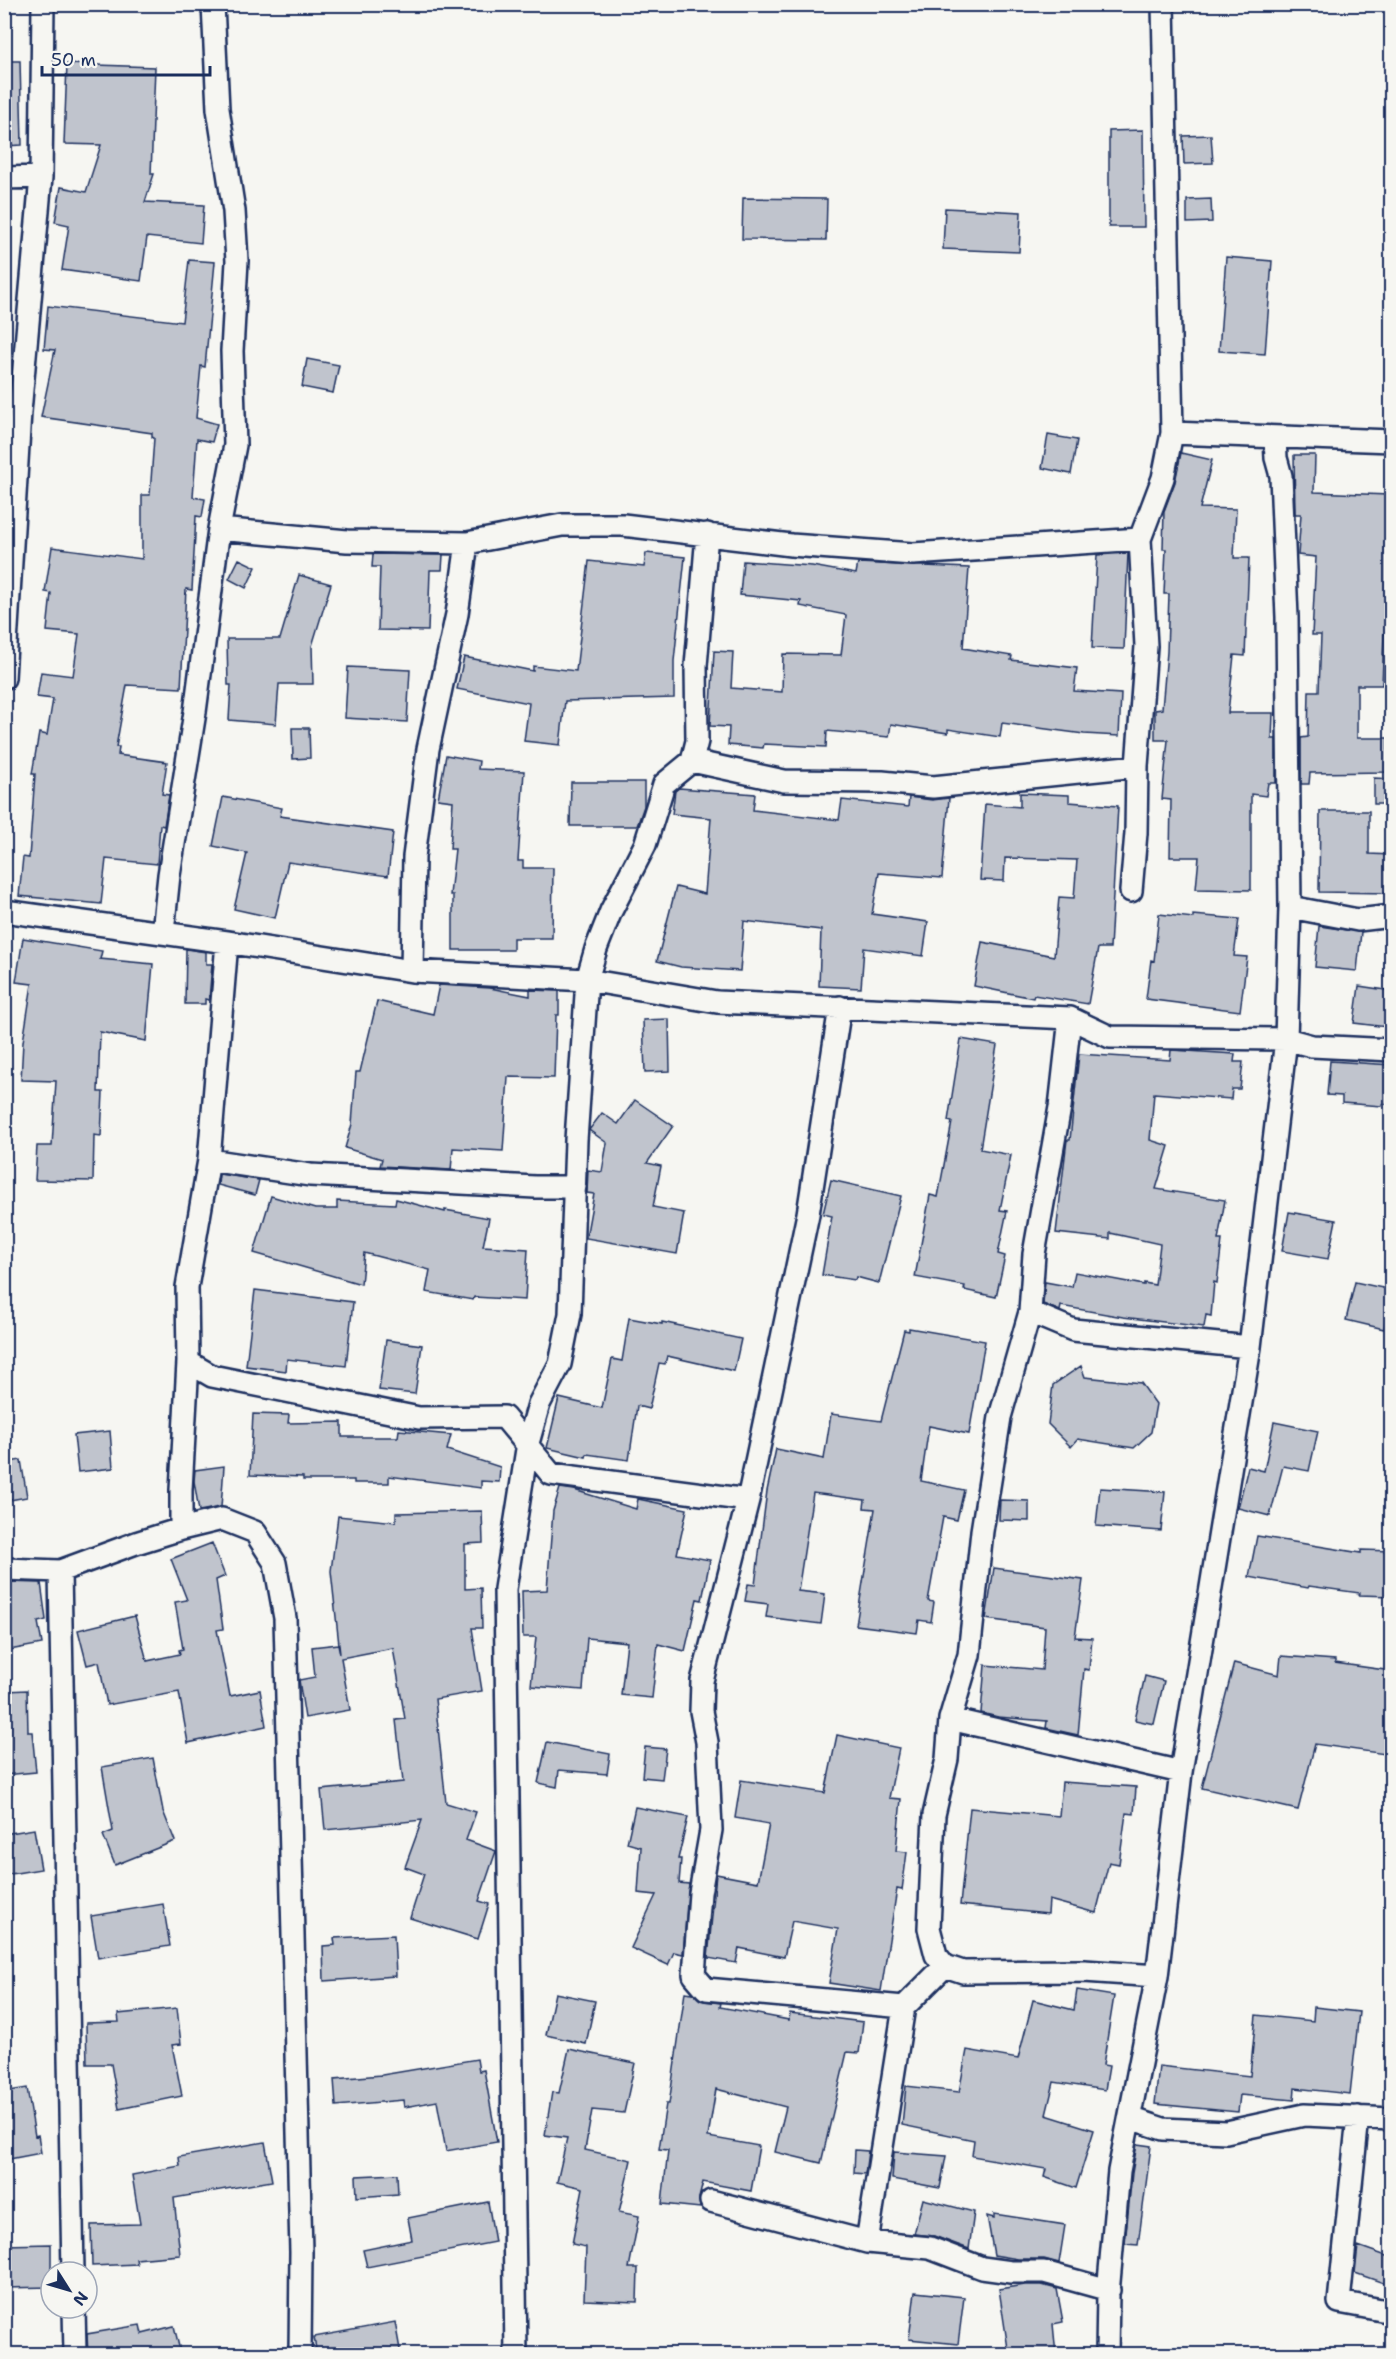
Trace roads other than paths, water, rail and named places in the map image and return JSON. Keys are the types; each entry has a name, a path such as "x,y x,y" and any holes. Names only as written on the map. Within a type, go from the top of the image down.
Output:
{"street":[{"path":"5,669 12,413 41,177 43,4"},
{"path":"163,932 169,875 195,712 219,529 235,446 232,351 237,261 234,211 218,109 213,4"},
{"path":"1131,891 1146,646 1140,539 1163,478 1172,433 1163,4"},
{"path":"4,178 41,177"},
{"path":"1172,433 1392,441"},
{"path":"1107,2355 1109,2290 1119,2171 1157,1976 1181,1772 1250,1347 1286,1039 1290,907 1286,606 1281,476 1276,458 1275,438"},
{"path":"219,529 347,541 467,543 562,525 623,525 791,545 913,554 1140,539"},
{"path":"516,2355 505,1589 528,1443 539,1404 560,1365 570,1314 574,1187 587,980 611,911 645,845 664,784 692,761 697,741 696,666 707,534"},
{"path":"412,971 414,857 428,749 457,614 467,543"},
{"path":"692,761 784,781 882,782 933,787 1137,766"},
{"path":"1290,907 1358,920 1392,916"},
{"path":"4,911 163,932 412,971 587,980 717,1002 1070,1018 1110,1037 1286,1039 1312,1046 1392,1050"},
{"path":"181,1530 188,1362 187,1287 209,1160 227,942"},
{"path":"840,1007 808,1214 748,1500 702,1681 701,1711 707,1742 711,1830 700,1893 694,1975 706,1989 904,2007"},
{"path":"1070,1018 1060,1107 1034,1254 1030,1312 1000,1417 982,1532 969,1655 950,1719 947,1759 934,1815 929,1928 936,1955 945,1966 963,1972 1084,1971 1157,1976"},
{"path":"209,1160 310,1175 574,1187"},
{"path":"1030,1312 1073,1330 1250,1347"},
{"path":"188,1362 212,1376 419,1418 504,1417 528,1443 551,1474 748,1500"},
{"path":"4,1569 60,1571 135,1543 222,1519 255,1532 275,1563 285,1618 301,2241 300,2355"},
{"path":"60,1571 73,2260"},
{"path":"950,1719 1181,1772"},
{"path":"867,2242 904,2007 945,1966"},
{"path":"1130,2118 1163,2129 1226,2132 1304,2115 1392,2119"},
{"path":"1358,2117 1339,2302 1392,2312"},
{"path":"711,2201 867,2242 930,2248 982,2268 1011,2272 1044,2272 1109,2290"},
{"path":"74,2320 75,2355"}]}
